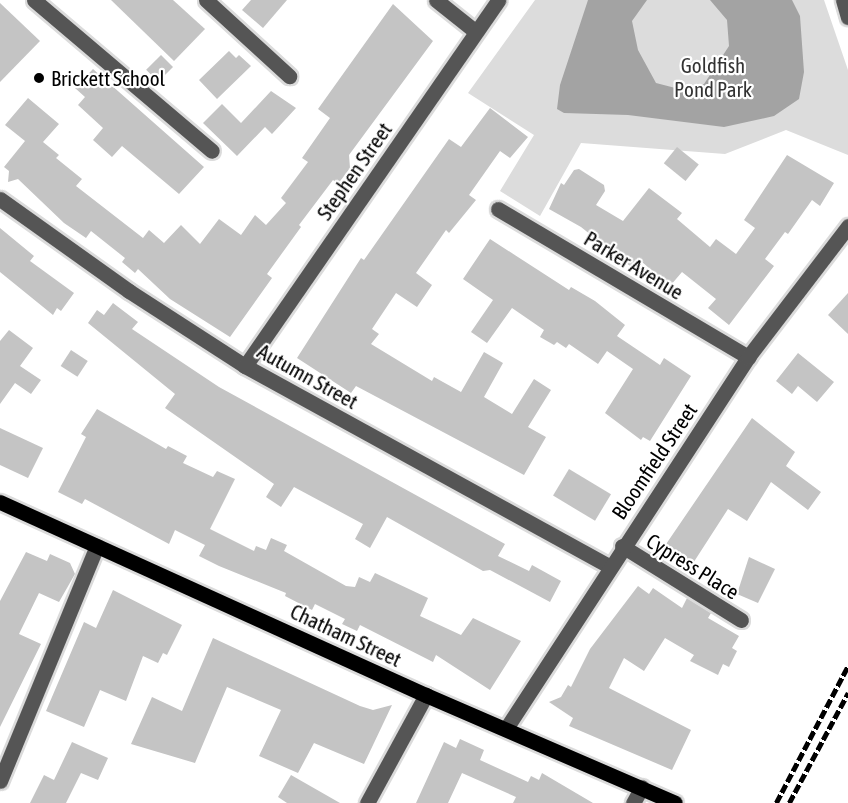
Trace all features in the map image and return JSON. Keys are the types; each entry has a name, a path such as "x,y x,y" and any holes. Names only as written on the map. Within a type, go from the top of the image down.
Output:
{"main road":[{"name":"Chatham Street","path":"0,502 426,695 507,727 675,803"}],"street":[{"path":"34,0 212,151"},
{"path":"206,0 289,76"},
{"path":"436,0 476,31"},
{"name":"Stephen Street","path":"244,366 498,0"},
{"path":"843,0 848,17"},
{"name":"Autumn Street","path":"0,199 129,291 244,366 609,566"},
{"name":"Parker Avenue","path":"498,209 748,357"},
{"name":"Bloomfield Street","path":"507,727 622,546 748,357 848,226"},
{"path":"0,781 98,546"},
{"name":"Cypress Place","path":"622,546 741,620"},
{"path":"367,803 426,695"},
{"path":"633,803 642,787"}],"green space":[{"name":"Goldfish Pond Park","path":"535,0 824,0 848,70 848,155 786,130 725,154 581,143 540,216 500,191 534,135 468,93"}],"shaded area":[{"path":"588,0 647,0 632,21 638,50 656,83 683,90 704,84 729,46 727,20 710,0 792,0 800,16 804,72 799,99 774,116 724,127 628,115 564,113 557,109 560,85"}],"building":[{"path":"111,0 173,0 205,29 174,61"},
{"path":"251,0 287,0 263,28 242,10"},
{"path":"0,3 40,41 0,82"},
{"path":"393,4 433,41 349,155 350,168 338,184 333,180 299,225 301,227 267,274 272,278 230,337 170,299 138,269 135,273 122,262 125,258 91,231 86,238 64,223 18,179 8,182 9,171 4,167 25,141 5,125 28,98 59,124 43,142 59,155 56,158 82,179 76,186 143,238 149,230 164,243 181,225 200,244 219,219 241,235 255,215 266,225 286,203 281,198 308,162 302,158 330,118 318,109"},
{"path":"229,51 236,58 239,55 251,66 217,99 199,80"},
{"path":"161,55 173,67 158,82 146,70"},
{"path":"93,69 204,167 179,194 122,146 112,157 93,140 103,128 78,105 85,97 75,88"},
{"path":"271,91 296,108 272,134 265,127 237,156 203,123 222,104 241,123"},
{"path":"490,108 528,137 510,158 500,151 469,195 476,200 449,233 446,230 416,273 432,285 417,307 396,293 372,329 379,334 371,344 432,381 434,377 461,392 484,352 503,363 484,397 512,414 534,379 551,390 528,427 546,437 524,475 356,386 351,393 297,358 361,258 364,260 449,139 461,147"},
{"path":"677,147 699,165 686,181 664,163"},
{"path":"787,155 834,183 820,206 812,200 788,234 785,232 765,259 774,266 729,325 708,308 716,299 682,272 670,286 642,262 635,270 581,227 549,209 561,183 564,185 574,170 579,169 604,185 605,191 596,205 623,221 649,188 682,213 677,219 710,247 716,239 736,254 755,228 744,220"},
{"path":"0,228 34,256 30,261 74,293 61,311 57,308 53,315 0,272"},
{"path":"490,239 569,290 571,287 595,301 625,325 617,336 660,365 664,358 691,376 650,441 643,437 641,440 605,413 633,369 607,351 598,364 569,344 566,348 557,342 554,345 540,337 544,330 512,308 487,343 471,332 493,300 463,279"},
{"path":"848,293 848,334 828,315"},
{"path":"113,303 138,322 132,329 219,387 505,544 498,556 529,571 532,565 561,581 550,602 490,570 483,571 387,517 370,548 355,539 363,524 294,487 281,507 266,497 274,484 165,408 175,394 88,323 97,310 104,315"},
{"path":"9,330 33,348 20,366 41,380 31,394 15,383 0,404 0,341"},
{"path":"71,350 88,361 77,377 61,366"},
{"path":"798,353 834,382 817,402 798,386 792,394 776,381"},
{"path":"97,409 166,449 168,446 187,456 183,463 213,477 217,471 235,479 210,529 254,551 256,546 266,550 271,538 287,545 284,551 346,586 355,587 359,577 370,582 375,573 428,598 420,616 461,635 473,618 521,641 490,690 436,655 433,662 360,625 357,631 342,624 345,619 315,604 312,610 285,596 286,593 199,556 205,545 175,530 169,544 85,499 82,504 58,492 86,437 81,434"},
{"path":"752,418 795,452 786,466 821,492 808,510 771,482 747,521 728,509 688,571 660,553"},
{"path":"0,428 43,448 28,478 0,465"},
{"path":"569,469 611,494 595,521 553,496"},
{"path":"26,552 47,561 50,554 70,563 75,574 59,602 39,593 19,634 41,644 0,727 0,601"},
{"path":"749,557 775,569 758,603 737,594"},
{"path":"638,586 649,594 653,588 682,608 687,598 711,613 708,618 739,636 732,648 737,651 729,667 723,664 718,675 690,661 694,655 665,638 644,671 624,658 609,688 691,730 672,770 569,726 573,718 549,702 561,697 568,685 571,687 590,649"},
{"path":"113,590 182,625 167,655 163,653 158,663 143,656 126,701 100,690 84,727 46,711 84,622 96,628"},
{"path":"213,638 360,706 373,710 392,705 364,764 314,743 298,773 259,756 281,710 227,687 195,763 131,744 152,697 182,711"},
{"path":"460,739 484,750 480,760 528,782 531,776 539,780 542,773 593,803 513,803 516,797 462,773 448,803 416,803 444,742 456,748"},
{"path":"72,742 108,758 98,780 81,773 66,803 30,803 44,775 54,780"},
{"path":"291,775 340,803 287,803 278,797"}],"railway":[{"path":"776,803 848,666"},
{"path":"789,803 848,693"}],"place":[{"name":"Brickett School","path":"39,78"}]}
